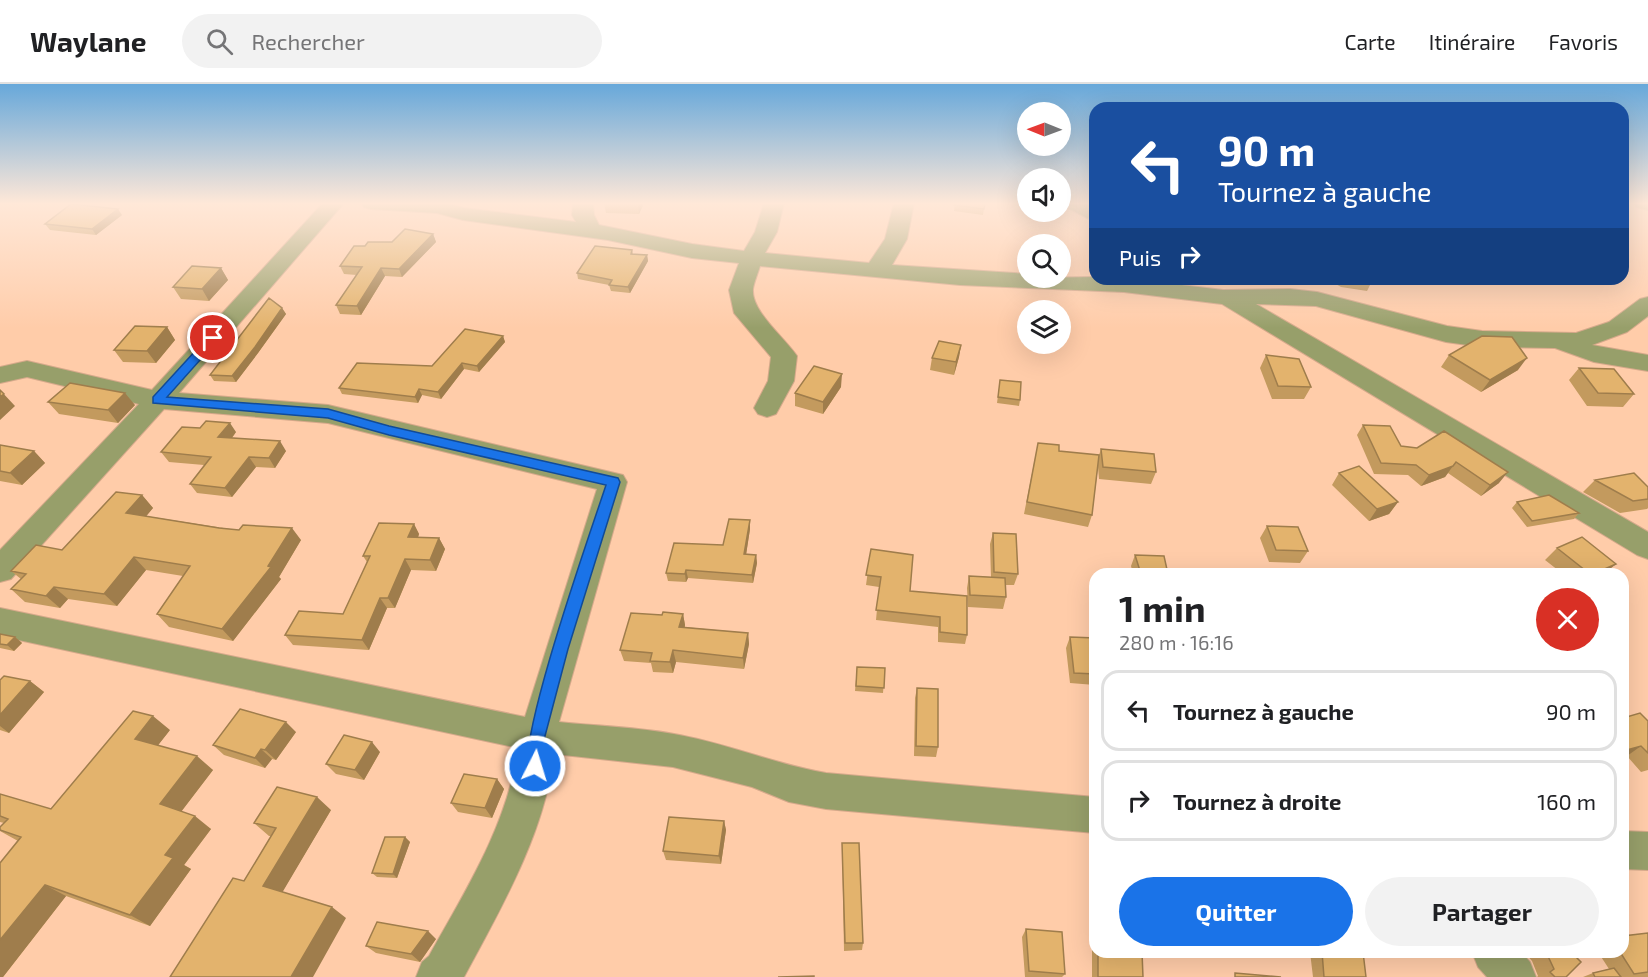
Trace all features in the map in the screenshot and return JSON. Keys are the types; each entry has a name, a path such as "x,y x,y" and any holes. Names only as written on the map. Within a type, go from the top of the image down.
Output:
{"street":[{"path":"0,570 158,400 297,245"},
{"path":"662,245 752,257 960,278 1089,284"},
{"path":"759,245 752,257 741,290 746,313 764,330 784,356 781,381 767,408"},
{"path":"875,270 892,252 895,245"},
{"path":"1124,285 1226,297 1290,296 1317,299 1446,334 1482,339 1578,341 1618,327 1648,304"},
{"path":"1207,285 1648,548"},
{"path":"1556,340 1594,354 1648,363"},
{"path":"0,375 27,369 158,400 328,414 613,482 561,649 537,736 535,766 523,808 488,892 444,971 437,977"},
{"path":"0,622 537,736 673,750 753,770 789,784 826,791 1089,814"},
{"path":"1629,850 1648,851"},
{"path":"1498,958 1515,977"}],"building":[{"path":"423,245 399,269 381,268 357,306 336,305 362,267 340,266 354,246"},
{"path":"595,246 632,250 631,254 647,255 628,287 609,285 612,280 577,273"},
{"path":"192,266 221,268 202,289 173,287"},
{"path":"269,298 282,308 255,347 232,376 210,375"},
{"path":"135,326 167,327 147,351 114,350"},
{"path":"465,329 503,336 477,366 462,363 438,392 419,389 415,397 339,388 357,363 432,366"},
{"path":"1482,336 1512,337 1527,358 1490,380 1449,355"},
{"path":"939,341 961,345 956,362 932,358"},
{"path":"1266,355 1299,359 1311,387 1278,386"},
{"path":"814,366 842,374 823,402 795,393"},
{"path":"1579,368 1614,369 1634,394 1598,393"},
{"path":"1000,380 1021,382 1020,400 998,397"},
{"path":"70,383 125,393 108,410 48,402"},
{"path":"206,421 230,423 218,437 280,441 269,458 249,457 225,488 190,484 211,457 161,452 182,427 200,428"},
{"path":"1363,425 1390,426 1401,446 1417,448 1444,431 1508,472 1490,485 1456,462 1453,466 1429,475 1416,465 1381,463"},
{"path":"1038,443 1059,445 1059,451 1099,455 1092,515 1027,502"},
{"path":"0,445 34,451 10,473 0,471"},
{"path":"1101,449 1154,454 1156,472 1103,467"},
{"path":"1359,466 1398,502 1377,509 1339,473"},
{"path":"1634,473 1648,487 1648,499 1633,501 1595,480"},
{"path":"116,492 142,495 126,513 239,530 243,525 292,528 268,566 271,567 222,629 157,614 190,566 134,557 104,594 54,587 46,596 11,589 26,574 11,571 36,545 62,550"},
{"path":"1549,495 1579,513 1532,521 1517,502"},
{"path":"729,519 750,520 744,554 756,555 752,575 686,570 685,574 666,573 674,543 723,545"},
{"path":"379,523 414,524 408,537 439,538 430,560 405,559 388,598 380,598 362,640 285,635 299,611 343,614 370,556 363,556"},
{"path":"1267,526 1298,527 1308,551 1276,550"},
{"path":"993,533 1016,534 1018,574 994,572"},
{"path":"1582,537 1616,564 1607,568 1582,568 1557,548"},
{"path":"871,549 913,555 910,591 967,596 967,635 940,632 940,617 876,610 881,577 866,575"},
{"path":"1135,555 1164,556 1167,568 1139,568"},
{"path":"969,576 1005,578 1006,597 970,595"},
{"path":"663,612 683,614 679,627 748,633 743,658 673,650 670,662 650,661 652,653 620,650 631,613 662,615"},
{"path":"0,634 15,637 7,645 0,644"},
{"path":"1070,637 1089,638 1089,674 1074,673"},
{"path":"857,667 885,668 884,688 856,686"},
{"path":"4,676 30,681 0,715 0,680"},
{"path":"917,688 938,689 938,747 916,746"},
{"path":"240,709 286,722 265,750 261,749 255,758 213,745"},
{"path":"133,711 153,716 135,739 197,756 160,804 195,816 165,855 173,858 130,915 45,885 0,940 0,863 21,837 0,830 8,819 0,816 0,794 51,809"},
{"path":"1640,713 1648,721 1648,753 1641,746 1629,749 1629,716"},
{"path":"344,735 372,742 355,770 326,764"},
{"path":"464,774 497,779 485,808 451,803"},
{"path":"277,787 317,797 263,886 332,907 291,977 170,977 233,878 244,881 276,828 254,823"},
{"path":"669,817 724,821 719,856 663,851"},
{"path":"385,837 405,837 393,874 372,873"},
{"path":"842,843 859,843 863,943 845,943"},
{"path":"377,922 428,931 411,954 366,946"},
{"path":"1026,929 1062,932 1065,974 1029,971"},
{"path":"1648,933 1648,972 1634,974 1624,958 1629,958 1629,935"},
{"path":"1098,958 1142,958 1143,977 1098,977"},
{"path":"1322,958 1364,958 1366,977 1324,977"},
{"path":"1549,958 1577,958 1581,962 1566,977 1555,977 1550,972 1554,969"},
{"path":"1614,968 1621,977 1595,977 1593,973"},
{"path":"1235,973 1281,977 1235,977"}],"route":[{"path":"213,338 158,400 328,414 613,482 561,649 537,736 535,766"}]}
